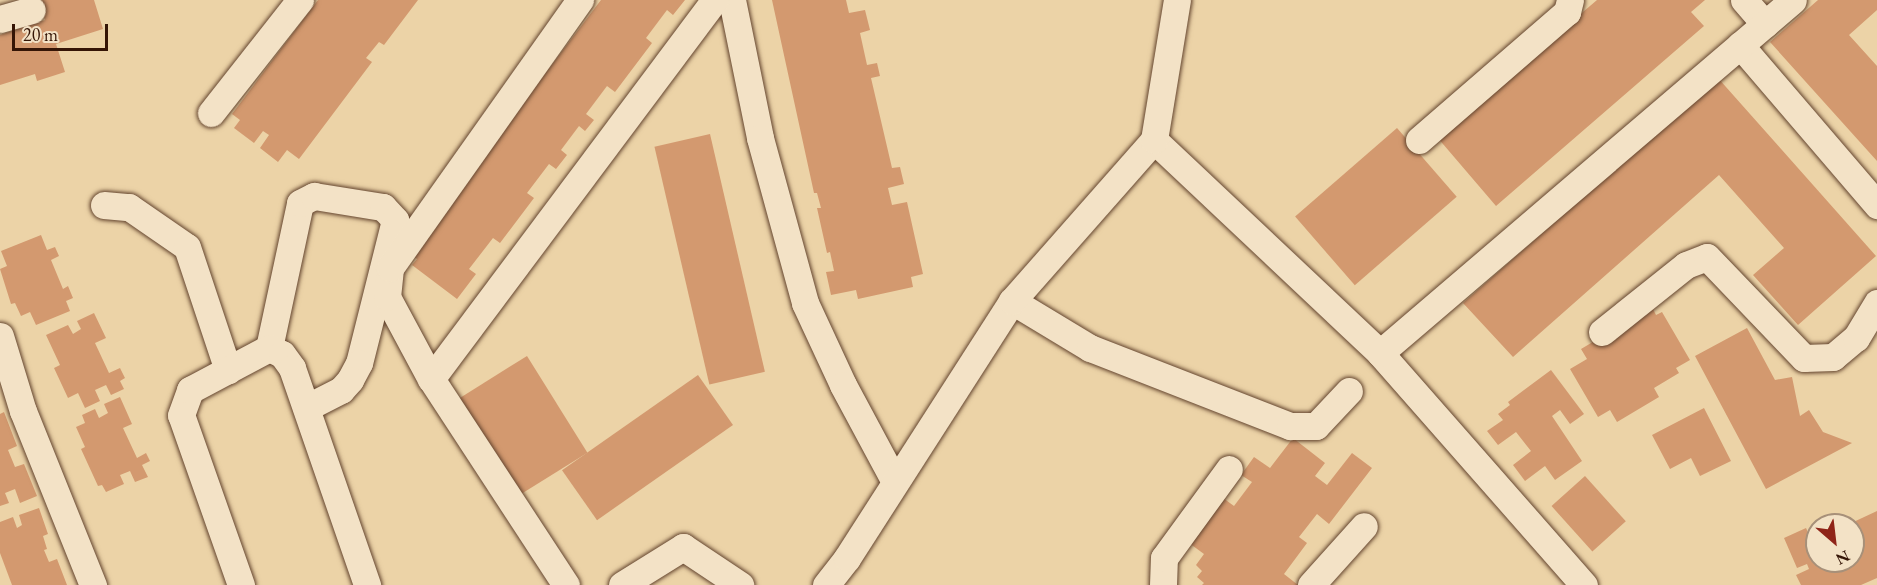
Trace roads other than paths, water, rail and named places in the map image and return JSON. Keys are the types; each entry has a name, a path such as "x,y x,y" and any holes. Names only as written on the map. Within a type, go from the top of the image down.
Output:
{"street":[{"path":"211,113 300,0"},
{"path":"566,585 431,379 387,297 390,268 580,0"},
{"path":"431,379 715,0"},
{"path":"732,0 760,138 806,303 843,385 895,482"},
{"path":"826,585 847,558 1012,302 1154,140 1177,0"},
{"path":"1419,140 1567,12 1570,0"},
{"path":"1744,0 1765,24"},
{"path":"1380,352 1793,0"},
{"path":"0,19 32,10"},
{"path":"1740,45 1877,205"},
{"path":"1154,140 1380,352 1584,585"},
{"path":"241,585 181,415 190,390 269,348 300,203 314,196 383,207 395,220 359,363 350,380 340,390 306,408"},
{"path":"104,206 129,207 187,247 228,370"},
{"path":"1602,332 1686,265 1707,257 1804,357 1833,357 1856,338 1877,303"},
{"path":"1012,302 1090,348 1290,426 1316,426 1348,391"},
{"path":"0,336 24,411 93,585"},
{"path":"269,348 282,354 292,368 367,585"},
{"path":"1162,585 1164,558 1229,469"},
{"path":"1311,585 1364,526"},
{"path":"622,585 683,547 740,585"}]}
